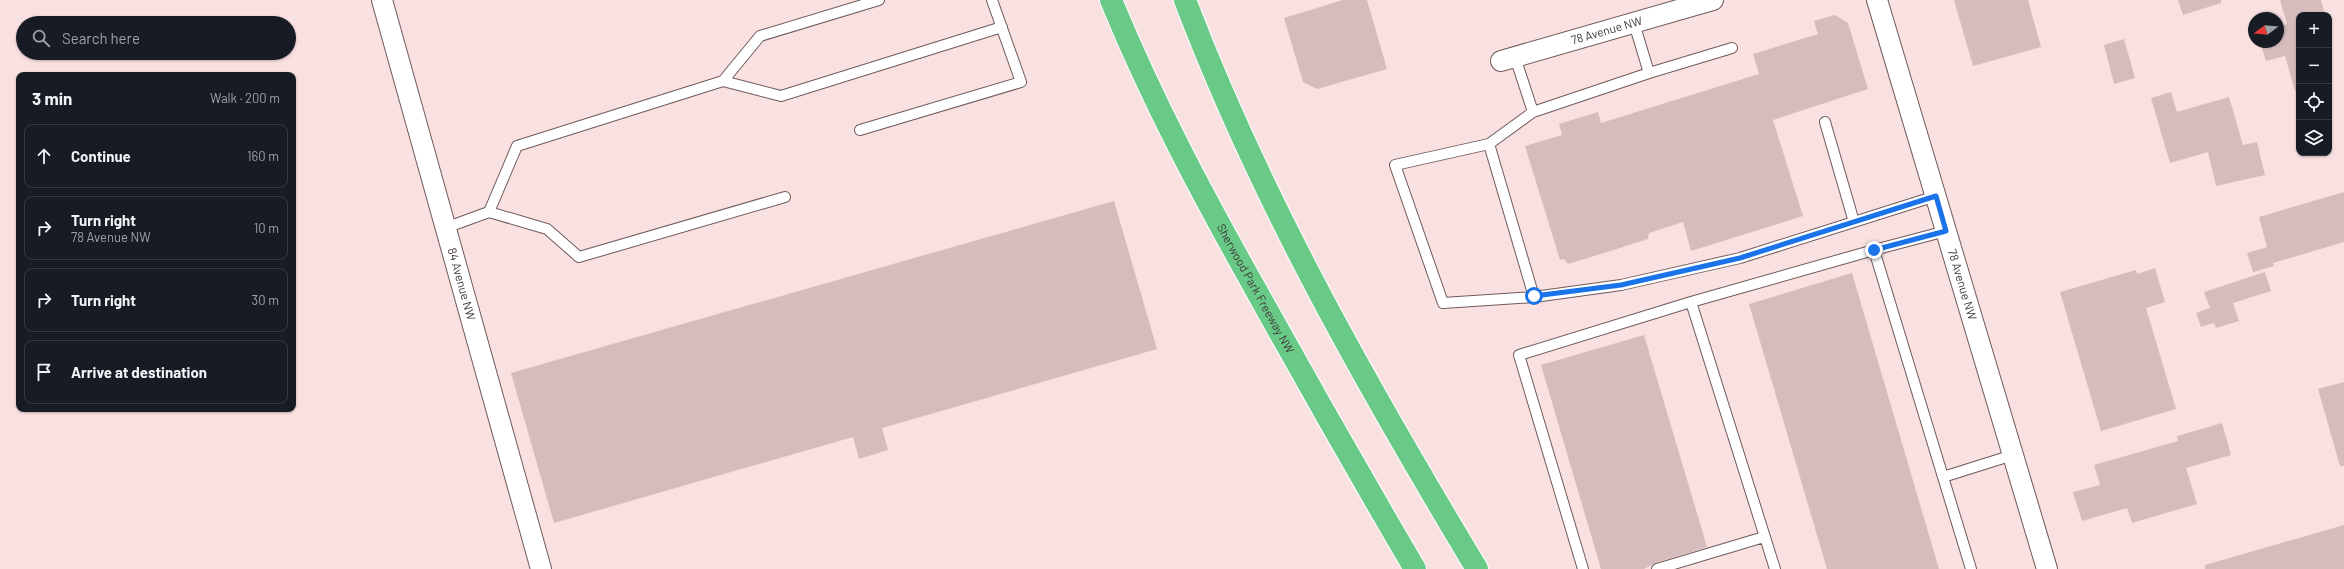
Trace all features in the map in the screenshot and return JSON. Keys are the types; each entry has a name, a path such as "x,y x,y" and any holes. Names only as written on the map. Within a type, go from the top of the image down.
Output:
{"highway":[{"name":"Sherwood Park Freeway NW","path":"1111,0 1124,33 1206,200 1330,424 1415,569"},
{"path":"1185,0 1255,168 1294,247 1333,320 1477,569"}],"street":[{"name":"84 Avenue NW","path":"382,0 541,569"},
{"name":"78 Avenue NW","path":"1508,59 1713,0"},
{"name":"78 Avenue NW","path":"1877,0 2047,569"}],"lane":[{"path":"723,81 760,36 879,0"},
{"path":"860,130 1021,82 992,0"},
{"path":"1634,23 1649,73"},
{"path":"489,212 517,146 723,81 780,96 1002,27"},
{"path":"1732,48 1649,73 1533,112 1489,144 1395,165 1443,302 1534,296 1621,285 1740,258 1936,196"},
{"path":"1508,59 1533,112"},
{"path":"1825,122 1854,222"},
{"path":"1489,144 1534,296"},
{"path":"445,228 489,212 547,229 579,256 785,197"},
{"path":"1583,569 1519,355 1691,302 1946,231"},
{"path":"1874,250 1971,569"},
{"path":"1691,302 1775,569"},
{"path":"1943,477 2013,455"},
{"path":"1657,569 1764,537"}],"building":[{"path":"1343,0 1367,0 1387,69 1317,89 1303,82 1284,18"},
{"path":"1954,0 2028,0 2041,47 1973,66"},
{"path":"2178,0 2221,0 2221,3 2183,15"},
{"path":"2280,0 2321,0 2324,12 2296,12 2296,91 2285,56 2266,61 2262,48 2284,48 2284,25 2287,24"},
{"path":"1835,15 1848,23 1868,89 1773,120 1803,216 1691,251 1683,222 1649,233 1648,239 1604,253 1568,264 1564,259 1560,260 1525,146 1562,135 1559,124 1598,112 1601,123 1759,74 1753,54 1818,34 1814,21"},
{"path":"2124,39 2135,78 2114,84 2104,45"},
{"path":"2171,92 2177,112 2229,97 2243,145 2257,142 2265,175 2216,186 2208,152 2170,163 2151,98"},
{"path":"2344,192 2344,242 2273,263 2274,266 2253,272 2247,253 2267,247 2259,217"},
{"path":"1114,201 1157,349 882,428 888,450 859,459 853,437 554,523 511,373"},
{"path":"2155,268 2165,302 2146,308 2176,409 2101,431 2060,292 2136,270 2137,274"},
{"path":"2265,272 2271,291 2233,303 2239,321 2216,328 2214,323 2201,327 2196,313 2210,308 2204,292"},
{"path":"1852,273 1939,569 1827,569 1749,304"},
{"path":"1644,335 1707,547 1655,563 1644,569 1601,569 1541,365"},
{"path":"2344,382 2344,466 2340,466 2318,389"},
{"path":"2222,423 2231,455 2186,468 2197,504 2132,523 2127,508 2082,521 2073,492 2100,485 2094,465 2178,441 2177,436"},
{"path":"2344,525 2344,569 2205,569 2205,565"}],"route":[{"path":"1534,296 1621,285 1740,258 1936,196 1946,231 1874,250"}]}
